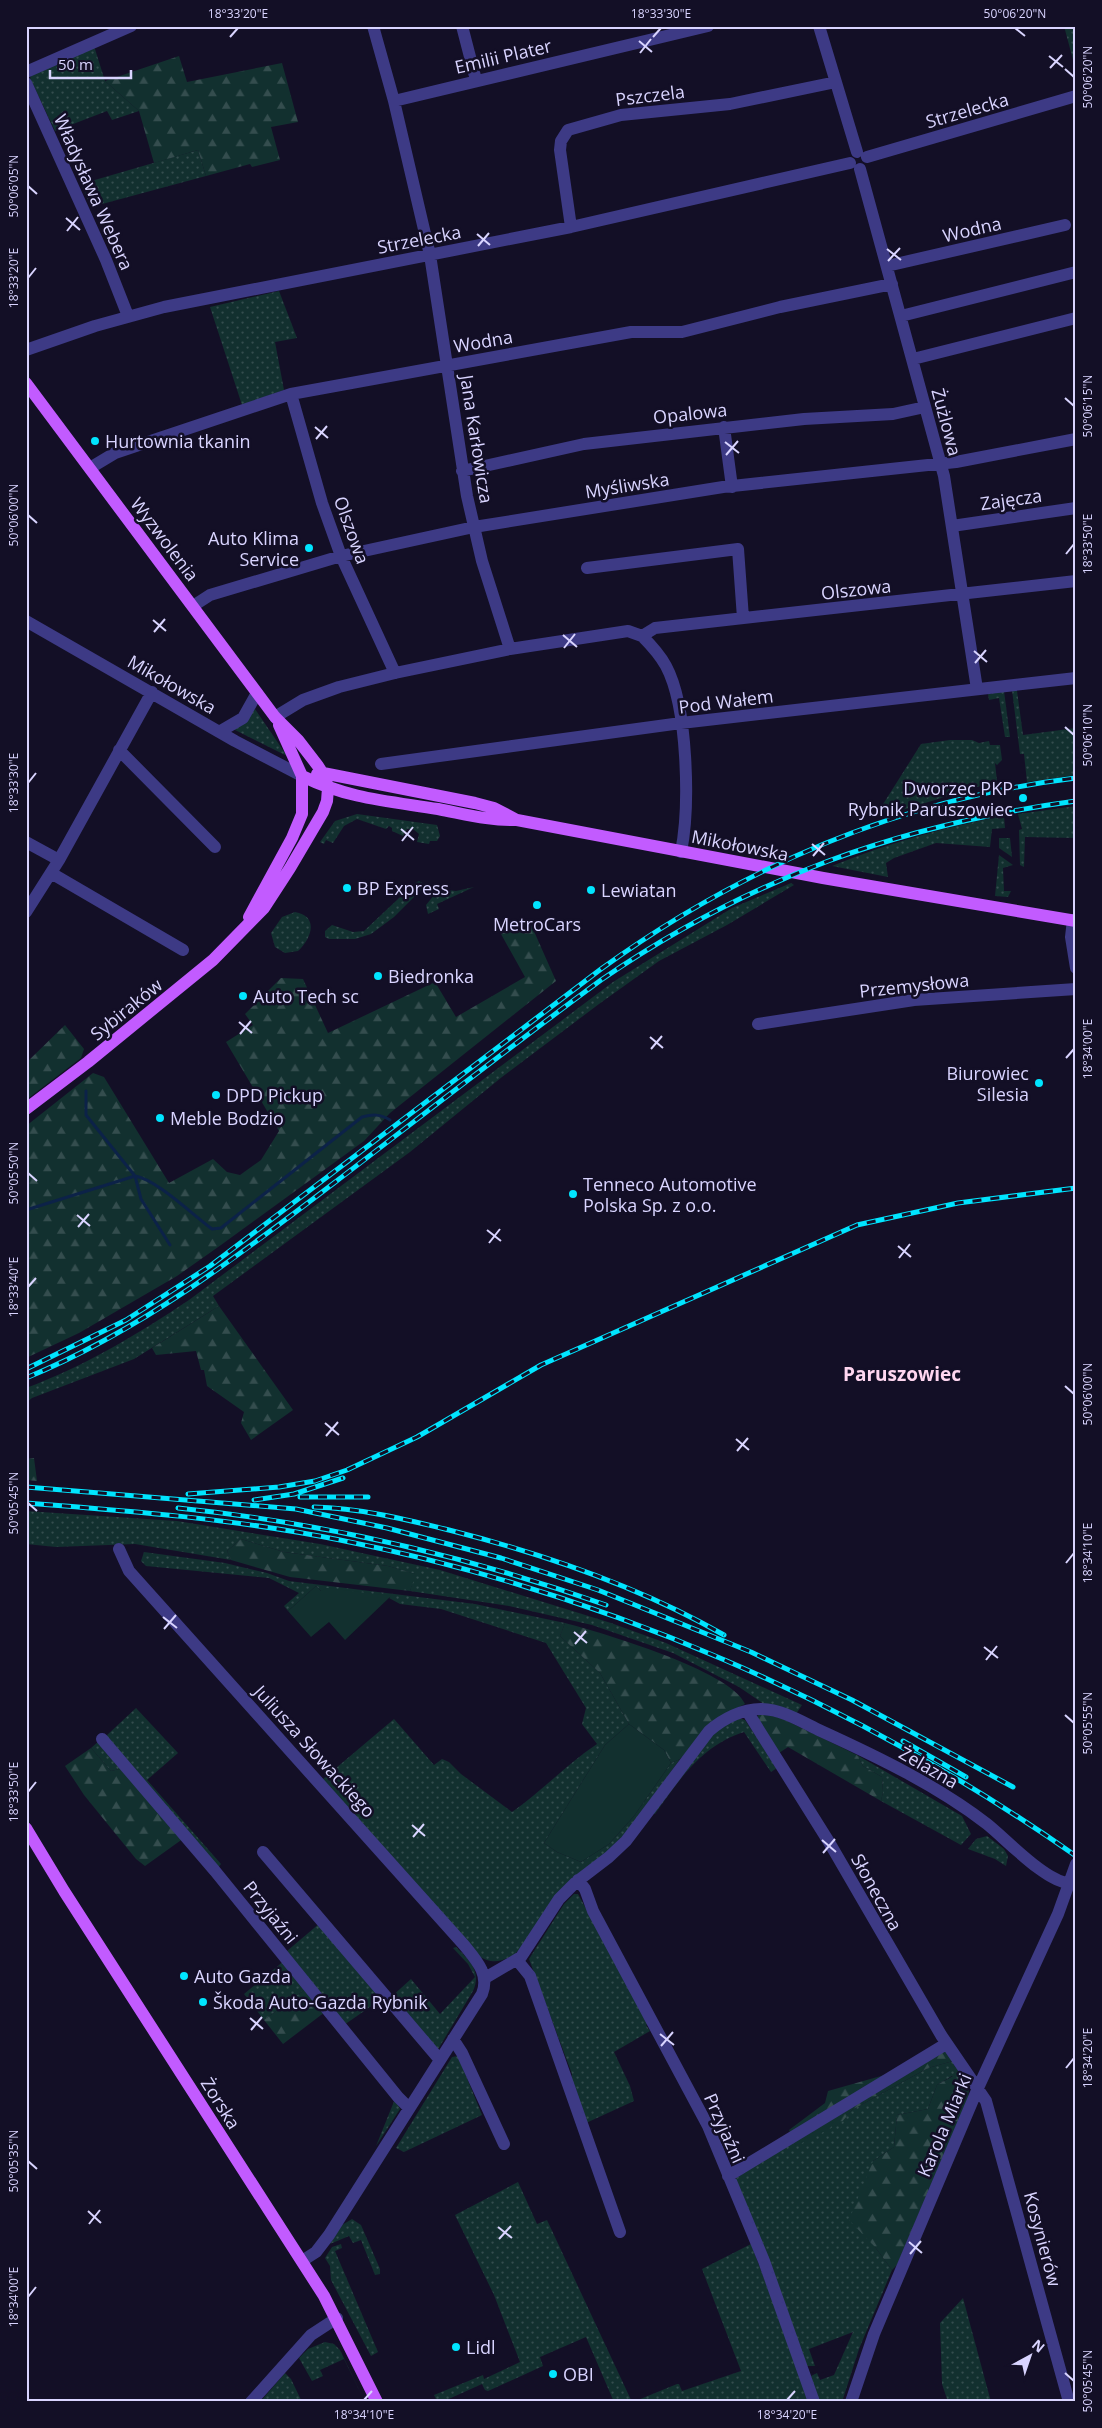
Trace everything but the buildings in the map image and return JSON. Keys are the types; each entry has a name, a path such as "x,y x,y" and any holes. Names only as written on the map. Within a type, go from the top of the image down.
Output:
{"main road":[{"name":"Wyzwolenia","path":"26,383 275,717 298,740 322,773 328,788"},
{"name":"Wyzwolenia","path":"275,717 302,776"},
{"name":"Mikołowska","path":"302,776 322,773 475,803 494,808 517,820"},
{"name":"Mikołowska","path":"302,776 328,788 356,796 493,820 517,820 681,852 1075,921"},
{"name":"Sybiraków","path":"241,930 299,824 302,814 302,776"},
{"name":"Sybiraków","path":"26,1109 184,985 213,960 264,908 290,868 322,812 327,801 328,788"},
{"name":"Żorska","path":"26,1828 64,1891 337,2318 377,2402"}],"street":[{"path":"26,72 131,26"},
{"name":"Jana Karłowicza","path":"373,26 394,101 430,255 462,471 474,527 489,587 510,649"},
{"path":"462,26 476,80"},
{"name":"Emilii Plater","path":"394,101 708,26"},
{"path":"819,26 836,82 866,165 855,166"},
{"name":"Pszczela","path":"571,227 560,150 561,140 568,130 621,115 730,104 836,82"},
{"name":"Władysława Webera","path":"26,83 106,260 128,316"},
{"name":"Strzelecka","path":"862,154 1076,96"},
{"name":"Strzelecka","path":"26,350 128,316 243,291 571,227 855,166"},
{"name":"Żużlowa","path":"855,166 887,266 940,464 952,526 977,689"},
{"name":"Wodna","path":"887,266 1065,225"},
{"path":"901,316 1076,272"},
{"name":"Wodna","path":"90,468 115,453 291,394 631,332 682,332 780,307 892,284"},
{"path":"913,360 1076,318"},
{"name":"Olszowa","path":"291,394 322,503 341,556 395,673"},
{"name":"Opalowa","path":"462,471 584,444 804,419 893,414 925,407"},
{"path":"724,427 732,486"},
{"name":"Myśliwska","path":"193,606 210,595 341,556 474,527 732,486 940,464 1076,439"},
{"name":"Zajęcza","path":"952,526 1076,508"},
{"path":"587,568 738,549 743,618"},
{"name":"Olszowa","path":"642,636 655,628 963,596 1076,581"},
{"name":"Mikołowska","path":"26,621 219,732 302,776"},
{"path":"275,717 303,700 339,687 395,673 510,649 628,631 642,636 669,671 681,723 685,758 685,813 681,852"},
{"name":"Pod Wałem","path":"381,764 681,723 1076,678"},
{"path":"26,912 59,860 152,692"},
{"path":"219,732 243,718 257,693"},
{"path":"120,750 215,847"},
{"path":"28,840 59,860"},
{"path":"51,873 183,950"},
{"path":"1075,921 1071,936 1076,968"},
{"name":"Przemysłowa","path":"758,1024 914,1000 1076,989"},
{"name":"Juliusza Słowackiego","path":"119,1549 129,1571 464,1945 476,1960 485,1978"},
{"path":"302,2262 316,2252 325,2241 482,1994 485,1978 517,1960 527,1949 552,1908 578,1880 609,1857 632,1833 709,1731 719,1723 751,1710"},
{"name":"Żelazna","path":"751,1710 772,1710 785,1714 852,1745 917,1780 980,1819 1051,1878 1069,1884"},
{"name":"Słoneczna","path":"751,1710 946,2044 978,2088"},
{"name":"Przyjaźni","path":"102,1740 208,1864 409,2108"},
{"name":"Przyjaźni","path":"263,1852 440,2060"},
{"name":"Karola Miarki","path":"851,2402 871,2342 978,2088 1043,1948 1076,1864"},
{"name":"Przyjaźni","path":"578,1880 585,1889 593,1911 698,2107 764,2261 814,2402"},
{"path":"517,1960 530,1976 620,2232"},
{"path":"453,2040 462,2053 504,2144"},
{"path":"728,2176 946,2044"},
{"name":"Kosynierów","path":"978,2088 986,2101 1002,2155 1069,2402"},
{"path":"251,2402 311,2335 337,2318"}],"green space":[{"path":"1064,26 1076,26 1076,71"},
{"path":"94,46 105,81 139,111 112,120 107,111 55,131 30,78 34,71"},
{"path":"179,56 187,82 282,63 298,122 271,127 280,160 252,167 250,164 206,176 198,150 154,163 139,111 105,81"},
{"path":"198,150 206,176 91,207 81,184"},
{"path":"279,291 297,338 275,342 284,390 242,405 210,307"},
{"path":"1012,690 1017,691 1023,735 1076,728 1076,775 1027,782 1024,754 1020,754"},
{"path":"1004,691 1010,737 1005,737 999,698 989,700 988,694"},
{"path":"255,709 287,756 233,729"},
{"path":"950,740 972,740 979,743 989,741 990,745 1000,745 1002,760 997,765 995,763 997,781 886,815 880,809 921,744"},
{"path":"1076,806 1076,838 1025,837 1024,867 1020,865 1019,830 1022,829 1018,814"},
{"path":"357,814 437,825 440,836 437,841 430,841 429,844 417,842 419,834 413,829 407,829 403,836 392,831 392,828 389,826 386,829 357,819 344,826 333,843 326,840 324,844 320,842 335,821"},
{"path":"1004,816 1005,828 992,829 990,847 936,843 894,858 886,863 888,877 832,866 917,836"},
{"path":"999,838 1010,838 1012,857 999,848"},
{"path":"999,855 1013,865 1003,868 1004,891 1011,891 1008,897 995,896"},
{"path":"419,881 424,884 423,888 394,917 371,934 355,939 329,939 325,937 325,931 332,925 353,932 364,931"},
{"path":"791,883 794,885 727,925 659,961 599,1004 502,1077 410,1152 213,1296 219,1306 134,1359 32,1398 26,1403 26,1388 47,1380 110,1349 189,1300 613,982 732,908"},
{"path":"474,887 437,904 439,909 428,914 426,905 439,889 456,891"},
{"path":"295,912 303,914 308,918 311,928 310,934 298,951 285,953 275,947 271,933 282,917"},
{"path":"529,920 556,981 390,1113 364,1141 221,1245 177,1276 79,1333 26,1358 26,1126 93,1073 104,1077 169,1183 213,1159 227,1172 240,1175 261,1160 279,1131 226,1042 253,1025 245,1014 281,978 303,979 328,1033 435,982 456,1017 525,977 501,934"},
{"path":"65,1025 84,1049 81,1058 26,1100 26,1063"},
{"path":"219,1306 293,1410 251,1440 241,1423 244,1412 207,1386 204,1370 201,1370 196,1351 156,1355 152,1348"},
{"path":"26,1452 27,1459 34,1458 37,1481 26,1480"},
{"path":"26,1511 177,1521 320,1544 440,1570 611,1623 666,1643 802,1705 796,1714 764,1704 739,1687 673,1653 592,1625 509,1606 410,1591 415,1574 388,1566 284,1552 241,1539 227,1551 231,1560 135,1544 56,1547 26,1544"},
{"path":"241,1539 284,1552 388,1566 416,1574 410,1591 290,1577 231,1560 227,1551"},
{"path":"144,1552 225,1563 267,1573 289,1581 475,1604 565,1623 560,1636 600,1673 629,1724 605,1745 544,1843 557,1852 581,1862 609,1844 634,1816 671,1763 680,1759 629,1830 514,1955 496,1961 483,1959 478,1956 323,1779 394,1719 434,1765 442,1759 449,1762 461,1774 512,1812 597,1744 582,1724 586,1708 546,1643 441,1609 400,1604 390,1597 321,1591 316,1586 288,1611 284,1606 299,1593 269,1578 146,1566 141,1561"},
{"path":"316,1586 321,1591 327,1588 391,1596 345,1640 329,1622 311,1637 288,1611"},
{"path":"565,1623 634,1644 692,1666 735,1691 745,1704 731,1711 680,1759 671,1763 664,1750 629,1724 600,1673 560,1636"},
{"path":"136,1708 178,1753 147,1780 221,1864 217,1869 106,1736"},
{"path":"759,1713 781,1718 857,1755 863,1766 882,1777 883,1792 881,1801 788,1747 779,1753 757,1719"},
{"path":"739,1718 745,1720 777,1768 771,1772 744,1732 729,1738 704,1755 673,1789 655,1814 652,1813 717,1728"},
{"path":"629,1724 664,1750 671,1763 634,1816 609,1844 581,1862 557,1852 544,1843 605,1745"},
{"path":"99,1741 124,1768 111,1771 91,1748"},
{"path":"91,1748 111,1771 124,1768 184,1838 145,1866 136,1859 84,1795 65,1766"},
{"path":"857,1755 962,1816 971,1834 961,1845 881,1801 883,1792 882,1777 863,1766"},
{"path":"987,1836 1004,1849 1008,1856 1006,1866 995,1859 968,1849 976,1839"},
{"path":"574,1894 578,1894 649,2023 646,2025 650,2031 614,2052 630,2086 634,2101 586,2123 570,2085 572,2074 529,1959 564,1904"},
{"path":"320,1923 383,1998 344,2025 287,1951"},
{"path":"456,1947 473,1966 476,1978 475,1984 473,1991 437,2051 390,1998 411,1979 440,2014 475,1977 468,1964 453,1948"},
{"path":"285,1960 307,1988 264,2020 244,1994"},
{"path":"307,1988 325,2012 283,2044 264,2020"},
{"path":"941,2042 953,2061 928,2068 852,2110 841,2123 796,2146 789,2130 825,2103 828,2091 888,2074"},
{"path":"458,2056 482,2115 404,2152 396,2148 452,2057"},
{"path":"953,2061 969,2089 952,2076 937,2085 928,2109 897,2115 894,2147 873,2161 875,2247 892,2270 859,2349 842,2402 817,2402 811,2376 817,2373 820,2380 834,2375 853,2332 809,2349 815,2366 807,2366 735,2179 793,2139 796,2145 840,2123 852,2110 928,2068"},
{"path":"953,2076 969,2089 968,2097 897,2265 892,2270 875,2247 849,2220 873,2161 894,2147 897,2115 928,2109 937,2085"},
{"path":"395,2099 400,2109 376,2146"},
{"path":"518,2182 537,2224 547,2220 632,2402 614,2402 586,2337 540,2357 543,2366 488,2391 485,2390 482,2384 442,2402 432,2402 436,2399 434,2395 483,2375 484,2379 520,2362 494,2295 455,2215"},
{"path":"352,2219 361,2225 380,2269 380,2274 375,2275 361,2240 353,2243 349,2236 330,2244 342,2225"},
{"path":"341,2244 342,2248 335,2251 378,2352 371,2356 331,2280 330,2266 325,2258 332,2247"},
{"path":"751,2244 811,2402 633,2402 677,2384 679,2384 682,2391 741,2371 702,2269"},
{"path":"963,2298 991,2402 948,2402 942,2384 940,2323"},
{"path":"325,2342 334,2344 340,2350 365,2402 344,2359 320,2370 323,2376 312,2381 299,2358 308,2349"},
{"path":"285,2373 291,2379 302,2402 267,2402 266,2399 260,2402"}],"waterway":[{"path":"86,1091 86,1115 135,1176 141,1199 170,1245"},
{"path":"26,1210 135,1176 164,1191 212,1229 221,1228 362,1117 376,1115 390,1120"}],"railway":[{"path":"26,1369 126,1320 210,1266 601,969 655,932 710,899 767,869 826,843 886,821 948,802 1011,788 1076,778"},
{"path":"26,1378 109,1338 186,1291 298,1211 500,1055 601,980 657,944 713,912 770,885 828,861 887,841 1011,811 1076,801"},
{"path":"188,1494 279,1487 315,1481 347,1470 417,1437 541,1365 857,1225 958,1203 1076,1188"},
{"path":"254,1500 294,1494 343,1478"},
{"path":"26,1487 296,1509 387,1528 501,1558 598,1590 751,1652 852,1700 1013,1787"},
{"path":"300,1497 368,1497"},
{"path":"26,1503 105,1509 262,1526 340,1540 438,1562 535,1590 630,1622 724,1660 816,1702 905,1749 992,1800 1076,1856"},
{"path":"314,1507 348,1509 399,1518 485,1539 590,1573 658,1601 724,1635"},
{"path":"178,1508 233,1514 341,1532 395,1544 501,1571 606,1605"},
{"path":"903,1741 966,1777"}],"place":[{"name":"Hurtownia tkanin","path":"95,441"},
{"name":"Auto Klima Service","path":"309,548"},
{"name":"Dworzec PKP Rybnik Paruszowiec","path":"1023,798"},
{"name":"BP Express","path":"347,888"},
{"name":"Lewiatan","path":"591,890"},
{"name":"MetroCars","path":"537,905"},
{"name":"Biedronka","path":"378,976"},
{"name":"Auto Tech sc","path":"243,996"},
{"name":"Biurowiec Silesia","path":"1039,1083"},
{"name":"DPD Pickup","path":"216,1095"},
{"name":"Meble Bodzio","path":"160,1118"},
{"name":"Tenneco Automotive Polska Sp. z o.o.","path":"573,1194"},
{"name":"Auto Gazda","path":"184,1976"},
{"name":"Škoda Auto-Gazda Rybnik","path":"203,2002"},
{"name":"Lidl","path":"456,2347"},
{"name":"OBI","path":"553,2374"}],"district":[{"name":"Paruszowiec","path":"902,1374"}]}
